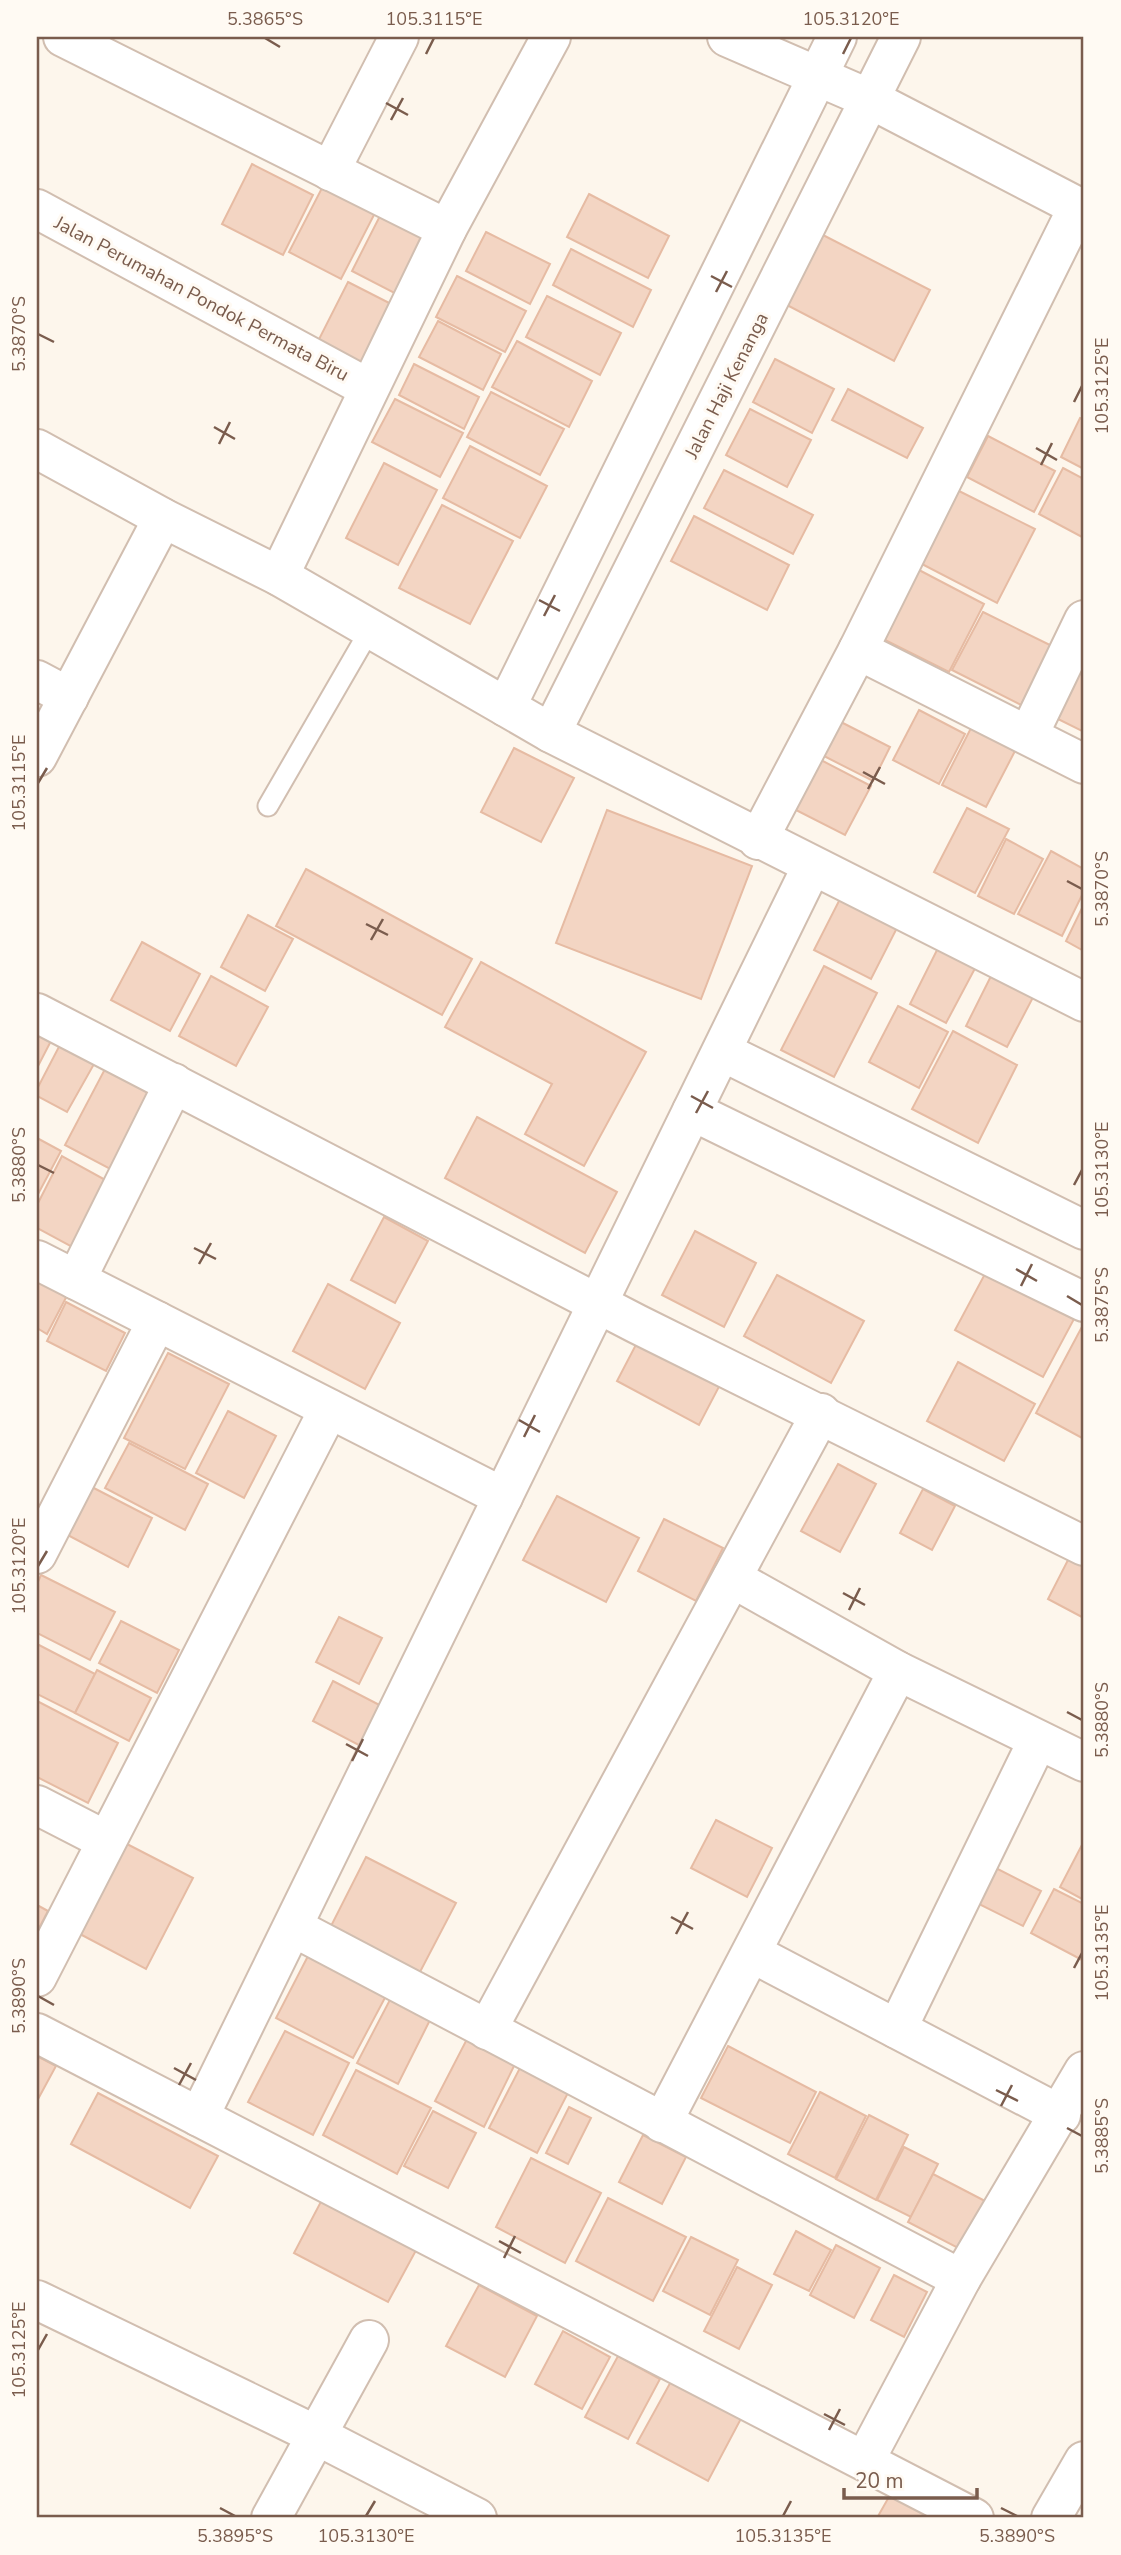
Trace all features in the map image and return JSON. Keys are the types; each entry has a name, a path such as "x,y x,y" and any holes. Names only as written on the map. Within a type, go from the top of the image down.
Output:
{"street":[{"path":"64,37 447,229"},
{"path":"330,171 399,37"},
{"path":"279,576 447,229 551,37"},
{"path":"727,37 870,99 1081,208 858,650 758,840"},
{"path":"506,707 837,37"},
{"name":"Jalan Haji Kenanga","path":"551,733 901,37"},
{"name":"Jalan Perumahan Pondok Permata Biru","path":"37,209 368,388"},
{"path":"37,449 163,518 279,576 551,733 758,840 1084,1002"},
{"path":"37,757 53,689 163,518"},
{"path":"1029,734 1084,620"},
{"path":"858,650 1084,764"},
{"path":"199,2117 812,866"},
{"path":"37,1013 599,1303 1084,1546"},
{"path":"723,1052 1084,1230"},
{"path":"76,1280 174,1083"},
{"path":"692,1111 1084,1302"},
{"path":"37,1260 503,1497"},
{"path":"37,1555 157,1321"},
{"path":"37,1978 329,1409"},
{"path":"487,2030 821,1413"},
{"path":"732,1578 898,1671 1084,1762"},
{"path":"662,2123 898,1671"},
{"path":"897,2029 1038,1740"},
{"path":"37,1805 106,1840"},
{"path":"293,1927 961,2279"},
{"path":"752,1953 1060,2115"},
{"path":"37,2033 974,2518"},
{"path":"865,2460 961,2279 1084,2071"},
{"path":"37,2300 314,2434 477,2518"},
{"path":"271,2518 314,2434 369,2340"},
{"path":"1051,2518 1084,2461"}],"lane":[{"path":"268,806 370,628"}],"building":[{"path":"252,164 313,195 283,255 222,224"},
{"path":"323,186 375,213 341,279 289,252"},
{"path":"589,194 669,236 648,278 567,237"},
{"path":"384,208 438,236 406,299 352,271"},
{"path":"486,232 550,264 530,304 466,271"},
{"path":"821,234 930,290 894,361 785,304"},
{"path":"571,249 651,290 633,327 553,285"},
{"path":"457,276 526,311 505,352 436,317"},
{"path":"348,282 401,309 365,378 313,351"},
{"path":"547,296 621,333 600,375 526,337"},
{"path":"438,321 501,354 483,390 419,357"},
{"path":"517,341 592,381 569,427 492,387"},
{"path":"775,359 834,389 812,433 753,402"},
{"path":"414,364 479,397 464,429 399,395"},
{"path":"848,389 923,428 907,458 832,420"},
{"path":"491,392 564,429 540,475 467,437"},
{"path":"395,399 463,433 440,477 372,442"},
{"path":"750,409 811,440 787,487 726,455"},
{"path":"1080,418 1084,420 1084,469 1061,457"},
{"path":"988,436 1055,471 1034,512 967,477"},
{"path":"470,446 547,486 520,538 443,498"},
{"path":"384,463 437,490 398,565 346,538"},
{"path":"1063,468 1084,479 1084,538 1039,514"},
{"path":"724,470 813,515 793,554 704,508"},
{"path":"955,489 1035,529 997,603 918,562"},
{"path":"442,505 513,541 470,624 399,588"},
{"path":"694,516 789,565 767,610 671,561"},
{"path":"919,570 984,604 949,672 883,639"},
{"path":"983,612 1052,646 1021,705 952,670"},
{"path":"1084,663 1084,732 1054,717"},
{"path":"919,710 965,734 939,784 893,760"},
{"path":"837,720 890,747 873,781 820,754"},
{"path":"971,728 1015,751 986,807 942,785"},
{"path":"514,748 574,778 541,842 481,812"},
{"path":"817,758 871,786 845,835 792,808"},
{"path":"967,808 1009,829 975,893 934,872"},
{"path":"607,810 752,866 701,999 556,943"},
{"path":"1006,839 1043,859 1014,914 978,896"},
{"path":"1051,851 1084,869 1084,891 1062,936 1018,914"},
{"path":"306,869 472,959 442,1015 276,926"},
{"path":"842,895 899,924 871,979 814,950"},
{"path":"1084,904 1084,951 1066,941"},
{"path":"248,915 293,939 265,991 221,967"},
{"path":"942,940 980,959 946,1023 910,1004"},
{"path":"142,942 200,974 170,1031 111,1000"},
{"path":"481,962 646,1052 584,1166 525,1134 552,1084 445,1027"},
{"path":"998,962 1040,984 1007,1047 966,1026"},
{"path":"824,966 877,993 834,1077 781,1050"},
{"path":"211,976 268,1007 236,1066 179,1036"},
{"path":"898,1006 948,1032 919,1088 869,1062"},
{"path":"953,1031 1017,1065 978,1143 912,1109"},
{"path":"37,1034 51,1041 37,1068"},
{"path":"63,1039 98,1057 67,1112 37,1096 37,1089"},
{"path":"105,1069 155,1096 114,1171 65,1145"},
{"path":"477,1117 617,1192 585,1253 445,1178"},
{"path":"37,1138 61,1151 37,1196"},
{"path":"62,1156 109,1182 74,1248 37,1228 37,1205"},
{"path":"384,1217 428,1241 395,1303 351,1280"},
{"path":"695,1231 756,1263 724,1327 662,1295"},
{"path":"986,1272 1074,1319 1043,1377 955,1330"},
{"path":"37,1273 70,1290 47,1334 37,1328"},
{"path":"777,1275 864,1321 831,1383 744,1336"},
{"path":"328,1284 400,1323 365,1389 293,1351"},
{"path":"66,1302 125,1333 106,1371 47,1341"},
{"path":"1084,1323 1084,1439 1036,1413"},
{"path":"641,1335 723,1379 699,1425 617,1381"},
{"path":"168,1353 229,1384 185,1469 124,1438"},
{"path":"958,1362 1035,1404 1004,1461 927,1421"},
{"path":"228,1411 276,1436 244,1498 196,1473"},
{"path":"129,1443 208,1484 185,1530 105,1488"},
{"path":"838,1464 876,1484 840,1552 801,1531"},
{"path":"86,1484 152,1518 128,1567 62,1532"},
{"path":"923,1489 955,1506 932,1550 900,1533"},
{"path":"557,1496 639,1538 606,1602 523,1560"},
{"path":"664,1519 723,1548 696,1601 638,1571"},
{"path":"1069,1558 1084,1566 1082,1617 1048,1599"},
{"path":"41,1575 115,1612 90,1660 37,1633 37,1584"},
{"path":"339,1617 382,1638 359,1684 316,1662"},
{"path":"121,1621 179,1650 157,1693 99,1663"},
{"path":"37,1644 95,1674 75,1713 37,1694"},
{"path":"97,1670 151,1698 129,1741 75,1713"},
{"path":"333,1681 393,1712 372,1752 313,1721"},
{"path":"37,1701 118,1743 88,1803 37,1777"},
{"path":"716,1820 772,1848 747,1897 691,1868"},
{"path":"1084,1841 1084,1900 1060,1887"},
{"path":"125,1843 193,1878 146,1969 78,1933"},
{"path":"366,1857 456,1903 420,1972 331,1926"},
{"path":"982,1861 1041,1891 1023,1926 963,1896"},
{"path":"1054,1889 1084,1904 1084,1961 1031,1933"},
{"path":"37,1905 48,1911 37,1932"},
{"path":"309,1954 387,1994 353,2058 276,2018"},
{"path":"393,1994 433,2014 398,2084 357,2063"},
{"path":"285,2031 349,2063 313,2135 248,2102"},
{"path":"467,2039 515,2064 484,2127 435,2101"},
{"path":"728,2046 816,2092 790,2143 701,2098"},
{"path":"37,2056 56,2066 37,2101"},
{"path":"522,2064 570,2089 537,2153 489,2128"},
{"path":"356,2070 431,2108 397,2174 323,2135"},
{"path":"820,2092 866,2116 835,2178 788,2154"},
{"path":"98,2093 218,2156 190,2208 71,2144"},
{"path":"569,2107 591,2118 568,2164 546,2153"},
{"path":"433,2111 476,2133 448,2188 404,2166"},
{"path":"869,2115 908,2135 876,2200 836,2179"},
{"path":"643,2135 686,2157 662,2204 619,2182"},
{"path":"904,2147 938,2164 911,2217 877,2200"},
{"path":"531,2158 601,2193 565,2263 496,2227"},
{"path":"933,2174 985,2201 960,2249 908,2222"},
{"path":"326,2192 420,2243 388,2302 294,2253"},
{"path":"608,2198 686,2237 653,2301 576,2261"},
{"path":"796,2231 831,2250 809,2291 774,2274"},
{"path":"691,2237 738,2260 710,2315 663,2291"},
{"path":"836,2245 880,2268 854,2318 810,2295"},
{"path":"737,2267 772,2285 739,2349 704,2331"},
{"path":"894,2275 927,2292 904,2337 871,2320"},
{"path":"479,2285 537,2316 505,2377 446,2346"},
{"path":"563,2331 610,2357 582,2409 535,2384"},
{"path":"618,2356 660,2379 628,2439 585,2417"},
{"path":"674,2376 744,2413 708,2481 637,2443"},
{"path":"890,2495 934,2518 877,2518"}]}
